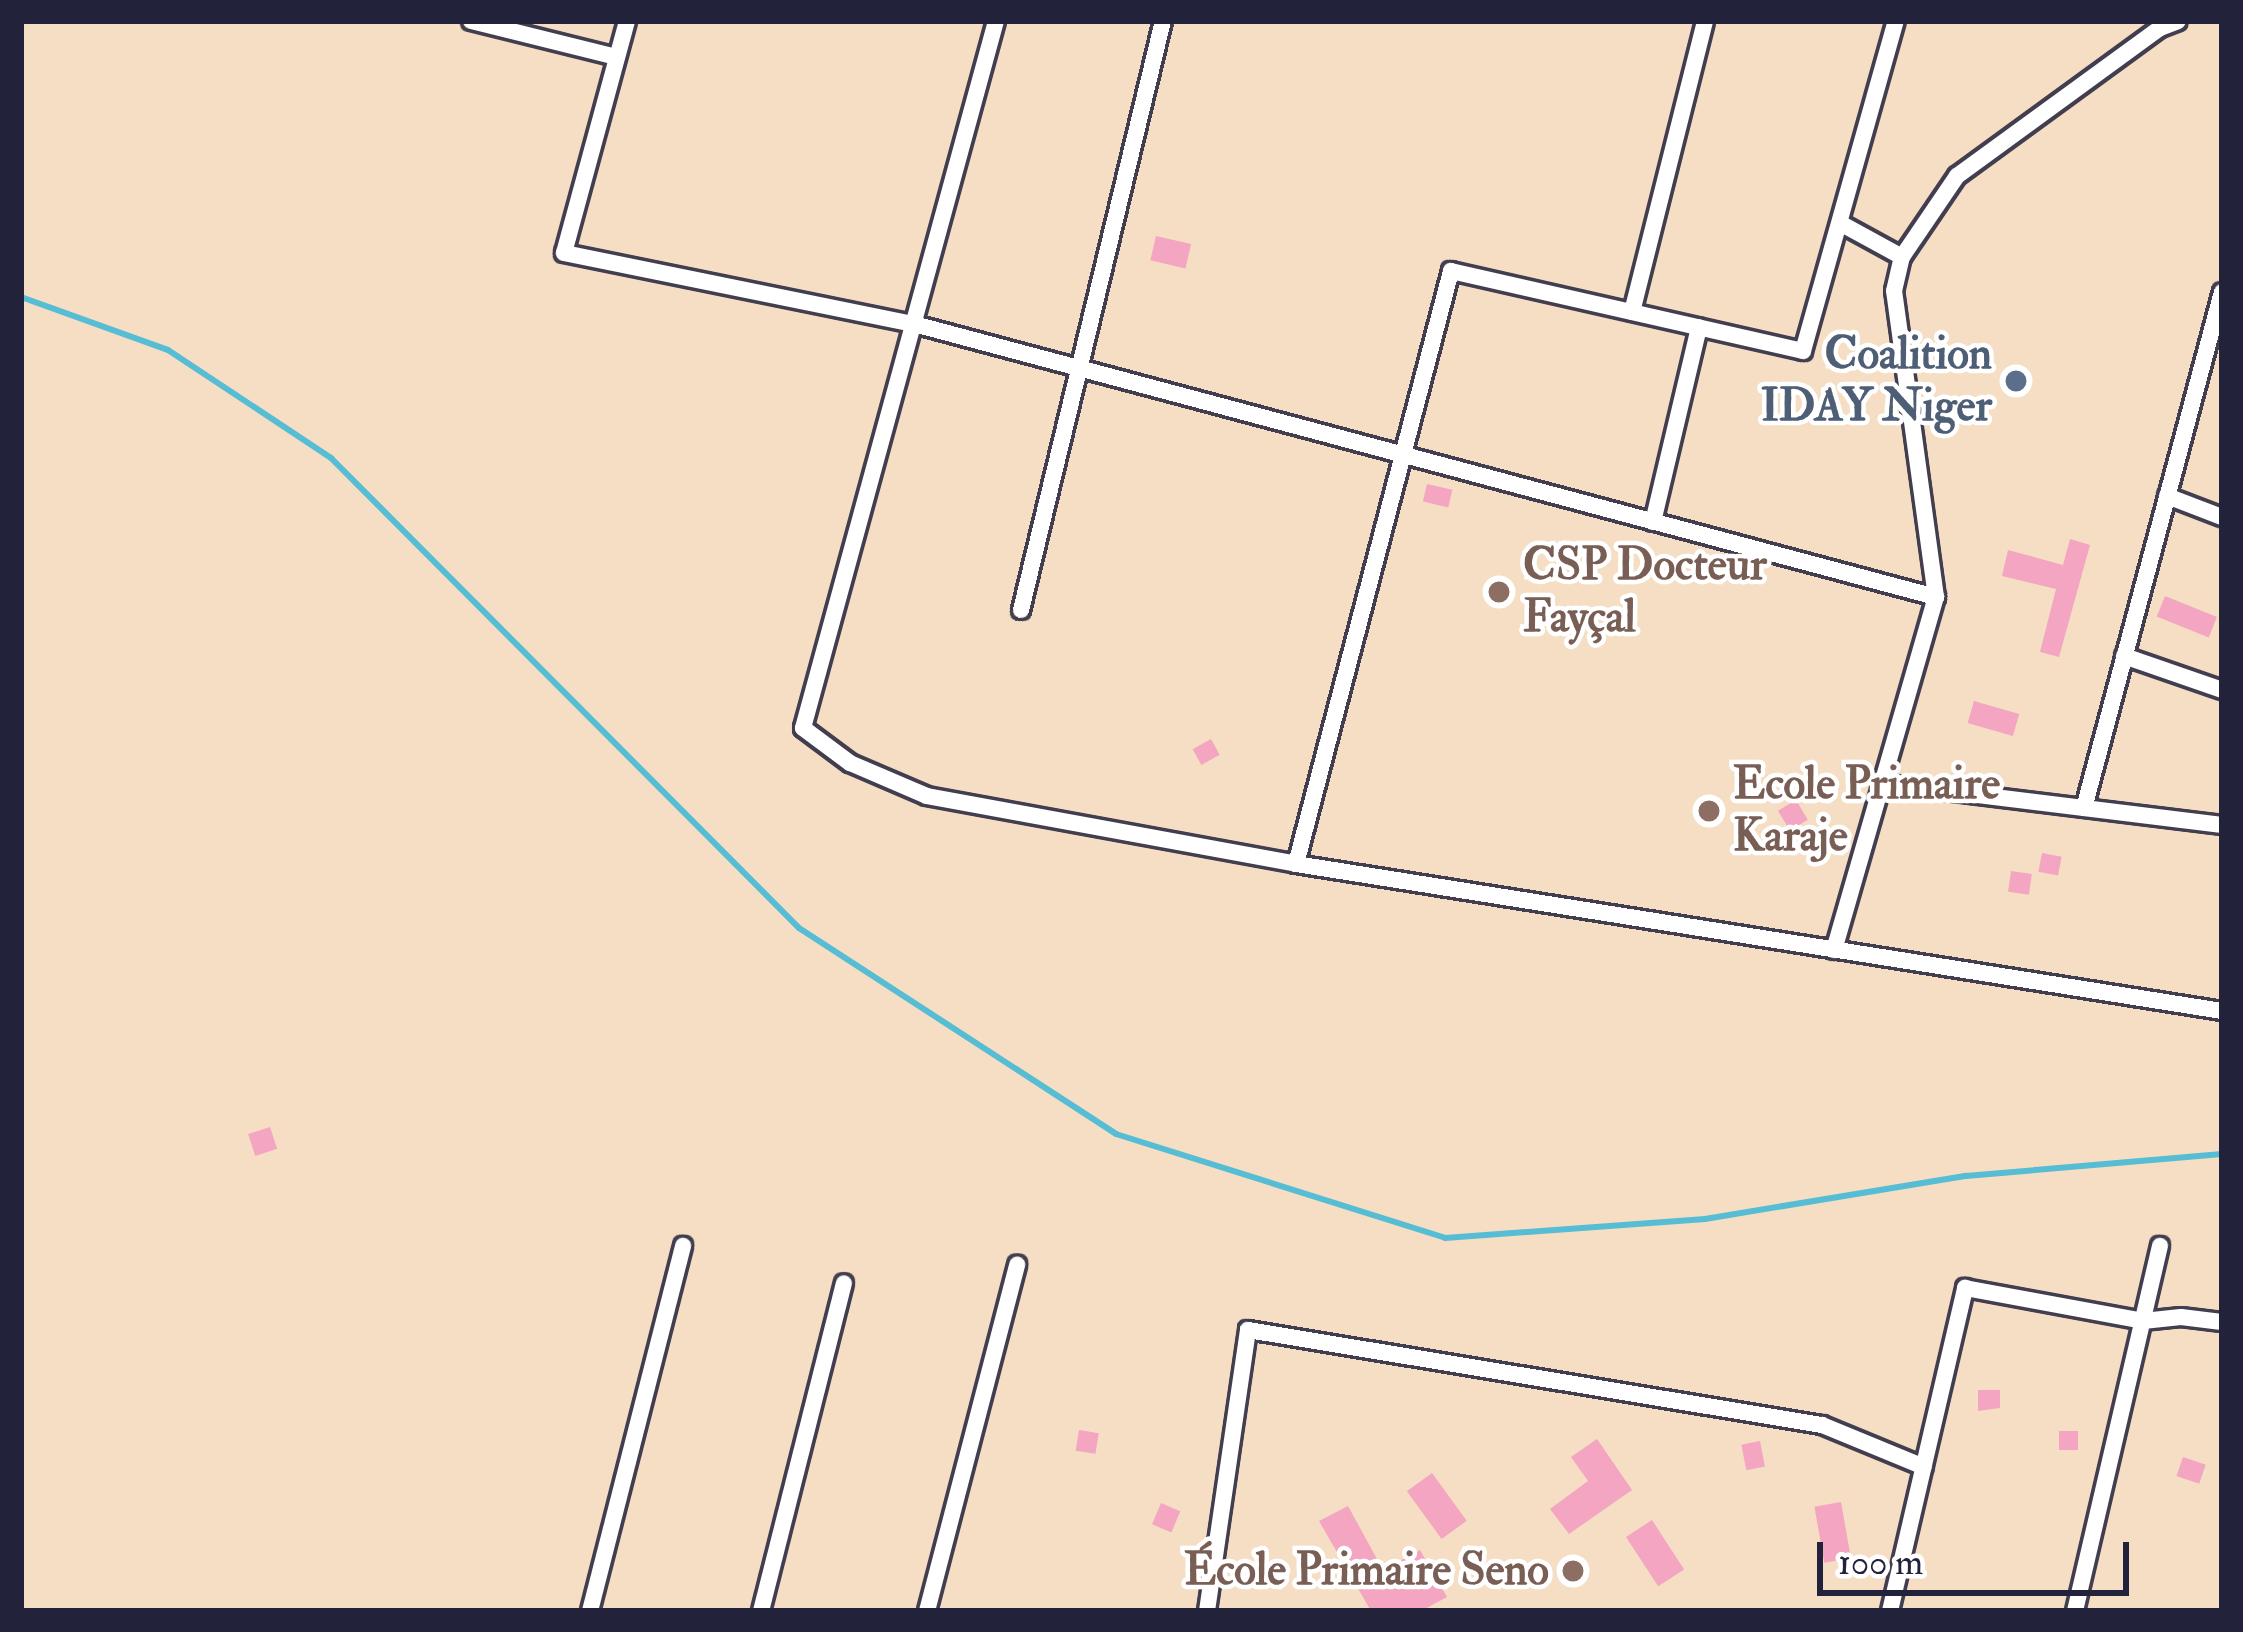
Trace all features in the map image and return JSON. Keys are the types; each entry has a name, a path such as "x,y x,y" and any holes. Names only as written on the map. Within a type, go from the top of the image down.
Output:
{"street":[{"path":"471,21 617,57"},
{"path":"627,21 564,254 914,324 1936,597"},
{"path":"996,21 803,728 850,763 927,796 1296,864 2222,1011"},
{"path":"1022,610 1084,369 1163,21"},
{"path":"1632,312 1705,21"},
{"path":"1296,864 1451,271 1804,351 1896,21"},
{"path":"1834,950 1936,597 1894,292 1902,257 1957,176 2161,28 2178,21"},
{"path":"1842,224 1902,257"},
{"path":"2084,808 2222,292"},
{"path":"1653,522 1699,328"},
{"path":"2168,496 2222,518"},
{"path":"2124,656 2222,690"},
{"path":"1880,783 2222,825"},
{"path":"590,1611 683,1246"},
{"path":"2075,1611 2160,1246"},
{"path":"927,1611 1017,1264"},
{"path":"761,1611 844,1283"},
{"path":"1890,1611 1965,1288 2143,1321 2181,1317 2222,1322"},
{"path":"1207,1611 1248,1330 1822,1425 1924,1467"}],"building":[{"path":"1156,236 1191,244 1185,268 1150,260"},
{"path":"1427,484 1452,490 1448,507 1423,502"},
{"path":"2070,539 2090,545 2059,657 2040,652 2056,589 2002,576 2008,550 2063,565"},
{"path":"2165,596 2217,617 2209,637 2157,616"},
{"path":"1974,701 2019,714 2013,736 1968,723"},
{"path":"1211,739 1220,755 1201,765 1193,749"},
{"path":"1796,800 1808,820 1790,831 1778,811"},
{"path":"2042,853 2062,857 2058,875 2038,872"},
{"path":"2011,871 2032,874 2029,895 2008,892"},
{"path":"270,1127 277,1149 255,1156 248,1134"},
{"path":"1978,1390 2000,1390 2000,1408 1978,1411"},
{"path":"1079,1430 1099,1433 1095,1454 1076,1451"},
{"path":"2059,1431 2078,1431 2078,1450 2059,1450"},
{"path":"1597,1439 1632,1490 1569,1534 1550,1509 1588,1481 1571,1457"},
{"path":"1760,1441 1765,1467 1746,1470 1741,1445"},
{"path":"2183,1457 2206,1465 2199,1484 2176,1476"},
{"path":"1432,1473 1467,1521 1442,1539 1407,1491"},
{"path":"1841,1502 1851,1558 1824,1563 1814,1507"},
{"path":"1161,1503 1180,1511 1171,1532 1152,1524"},
{"path":"1348,1506 1383,1570 1420,1550 1447,1597 1421,1611 1371,1611 1319,1521"},
{"path":"1652,1520 1684,1569 1658,1586 1626,1537"}],"waterway":[{"path":"21,297 168,350 331,458 799,928 1116,1134 1445,1238 1705,1219 1966,1176 2222,1154"}],"place":[{"name":"Coalition IDAY Niger","path":"2016,381"},
{"name":"CSP Docteur Fayçal","path":"1499,592"},
{"name":"Ecole Primaire Karaje","path":"1709,811"},
{"name":"École Primaire Seno","path":"1573,1571"}]}
